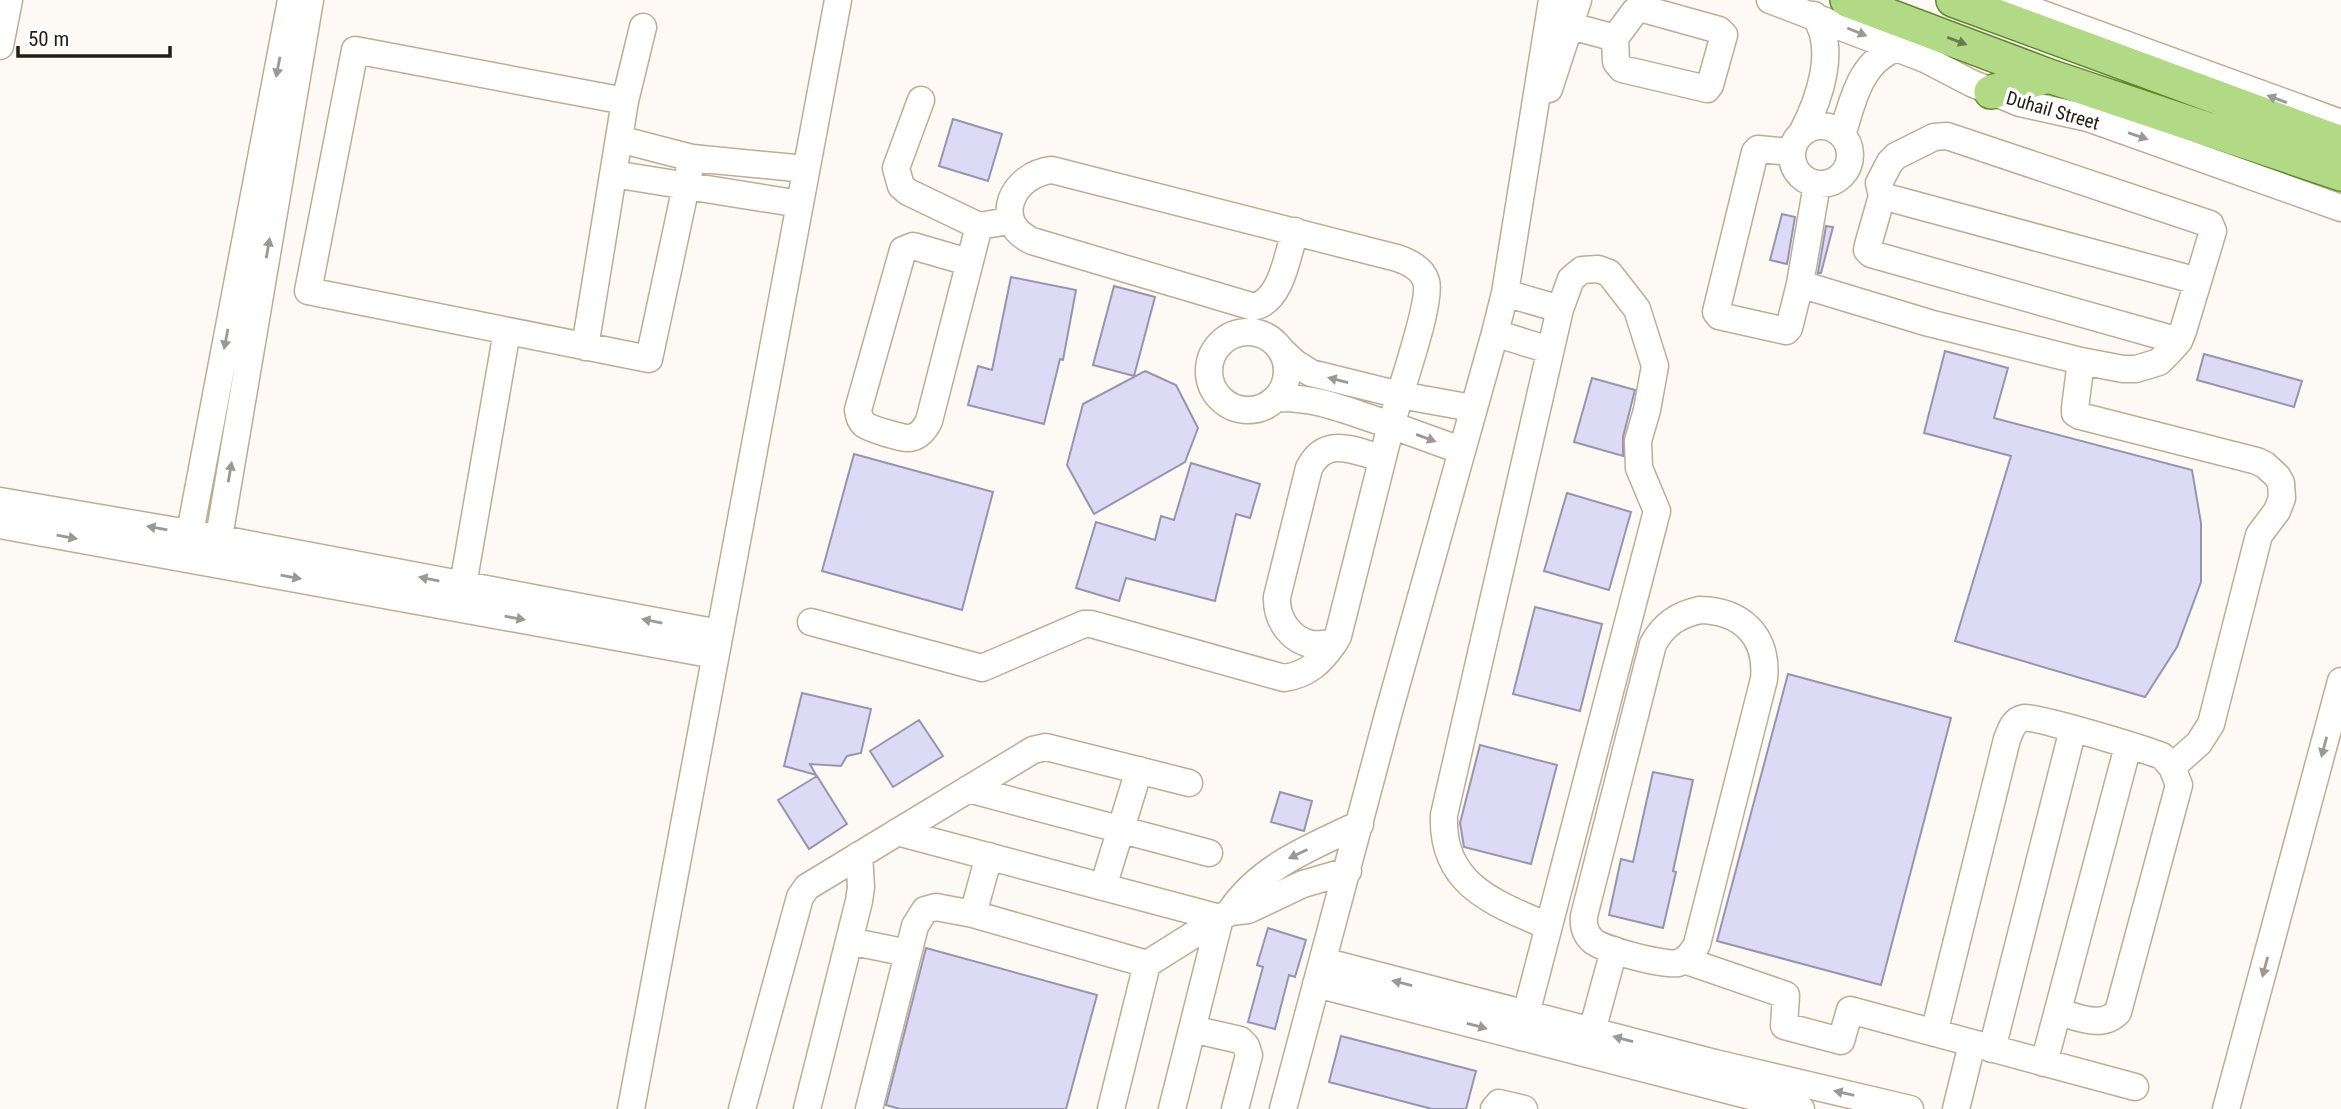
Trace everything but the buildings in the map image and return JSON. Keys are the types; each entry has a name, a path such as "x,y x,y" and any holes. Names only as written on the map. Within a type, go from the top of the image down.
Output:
{"main road":[{"name":"Duhail Street","path":"1847,0 2049,76 2341,174"},
{"path":"1954,0 2341,143"},
{"path":"2009,2 2054,38"},
{"path":"1991,92 2049,76"},
{"path":"2304,161 2341,186"}],"street":[{"path":"0,46 9,0"},
{"path":"631,1109 838,0"},
{"path":"1283,1109 1460,450 1505,293 1552,0"},
{"path":"1525,157 1578,0"},
{"name":"Duhail Street","path":"1770,0 1925,59 1991,92 2020,103 2088,118 2341,208"},
{"path":"187,546 296,1"},
{"path":"216,551 296,1"},
{"path":"2009,2 2341,123"},
{"path":"1814,15 1823,29 1826,53 1814,108 1797,142 1796,169 1801,176 1817,184 1834,181 1847,169 1850,151 1842,135 1822,126 1812,128 1797,142 1758,149 1755,152 1717,314 1786,331 1789,328 1800,284 1817,184"},
{"path":"1571,26 1615,38"},
{"path":"585,346 625,101 643,27"},
{"path":"1842,135 1864,72 1879,56 1896,48"},
{"path":"625,101 355,50 308,291 649,359 692,158"},
{"path":"921,100 896,169 901,186 908,192 979,226 1009,221"},
{"path":"1800,284 1929,323 2081,361 2123,369 2136,369 2159,362 2179,341 2213,230 2210,224 1947,136 1934,137 1889,162 1880,189 1867,250 1871,254 2179,341"},
{"path":"619,139 692,158 806,169"},
{"path":"1847,169 1880,189 2198,281"},
{"path":"811,622 982,668 1084,624 1091,624 1284,678 1304,674 1321,659 1338,636 1382,458 1426,298 1426,279 1409,262 1295,231 1052,170 1023,181 1011,205 1009,221 1015,231 1032,241 1254,307 1264,305 1271,298 1295,231"},
{"path":"613,174 800,204"},
{"path":"968,262 913,246 903,250 858,410 859,417 868,426 907,438 916,436 925,429 979,226"},
{"path":"1523,1025 1657,511 1639,468 1637,441 1647,410 1655,366 1637,309 1609,274 1598,269 1582,270 1572,279 1559,309 1447,801 1443,832 1445,846 1459,871 1486,897 1548,926"},
{"path":"1505,293 1559,309"},
{"path":"1230,302 1241,331"},
{"path":"463,585 507,331"},
{"path":"1282,351 1288,367 1286,384 1277,398 1263,407 1247,410 1231,407 1218,396 1210,382 1208,365 1214,349 1226,338 1241,331 1257,332 1272,339 1295,363 1311,373 1400,395 1472,408"},
{"path":"1495,333 1549,350"},
{"path":"2081,361 2075,413 2256,461 2273,470 2281,483 2280,504 2259,535 2211,724 2199,743 2172,767"},
{"path":"1277,398 1298,397 1318,401 1460,450"},
{"path":"1334,643 1312,644 1299,639 1280,620 1276,607 1309,468 1319,452 1335,447 1382,458"},
{"path":"0,501 187,546"},
{"path":"0,525 187,546 717,644"},
{"path":"216,551 463,585 717,644"},
{"path":"1684,961 1697,944 1765,667 1762,649 1753,632 1732,615 1716,610 1684,613 1672,620 1659,634 1649,657 1584,916 1585,929 1591,940 1602,947 1670,964 1684,961 1786,995 1784,1027 1841,1041 1850,1010 2135,1087"},
{"path":"2226,1109 2341,681"},
{"path":"1934,1033 2007,738 2014,723 2024,718 2074,729 2162,756 2172,767 2179,785 2118,1012 2113,1017 2097,1021 2058,1012"},
{"path":"1956,1109 1982,1046 2074,729"},
{"path":"2044,1063 2128,746"},
{"path":"742,1109 800,897 807,887 1033,750 1046,747 1189,783"},
{"path":"1103,887 1139,771"},
{"path":"968,789 1209,853"},
{"path":"1172,1109 1225,915 1239,897 1287,859 1360,824"},
{"path":"897,832 1103,887 1225,915"},
{"path":"807,1109 861,887 859,855"},
{"path":"973,914 989,856"},
{"path":"1111,1109 1147,964 1225,915 1248,910 1303,884 1348,871"},
{"path":"869,1109 915,926 925,910 936,907 973,914 1147,964"},
{"path":"849,940 908,953"},
{"path":"1592,1031 1614,950"},
{"path":"1319,972 1523,1025 1710,1086 1910,1109"},
{"path":"1523,1025 1592,1031 1710,1086"},
{"path":"1192,1029 1240,1040 1246,1046 1249,1055 1235,1109"},
{"path":"1741,1091 1801,1109"},
{"path":"1494,1109 1499,1103 1524,1109"}]}
